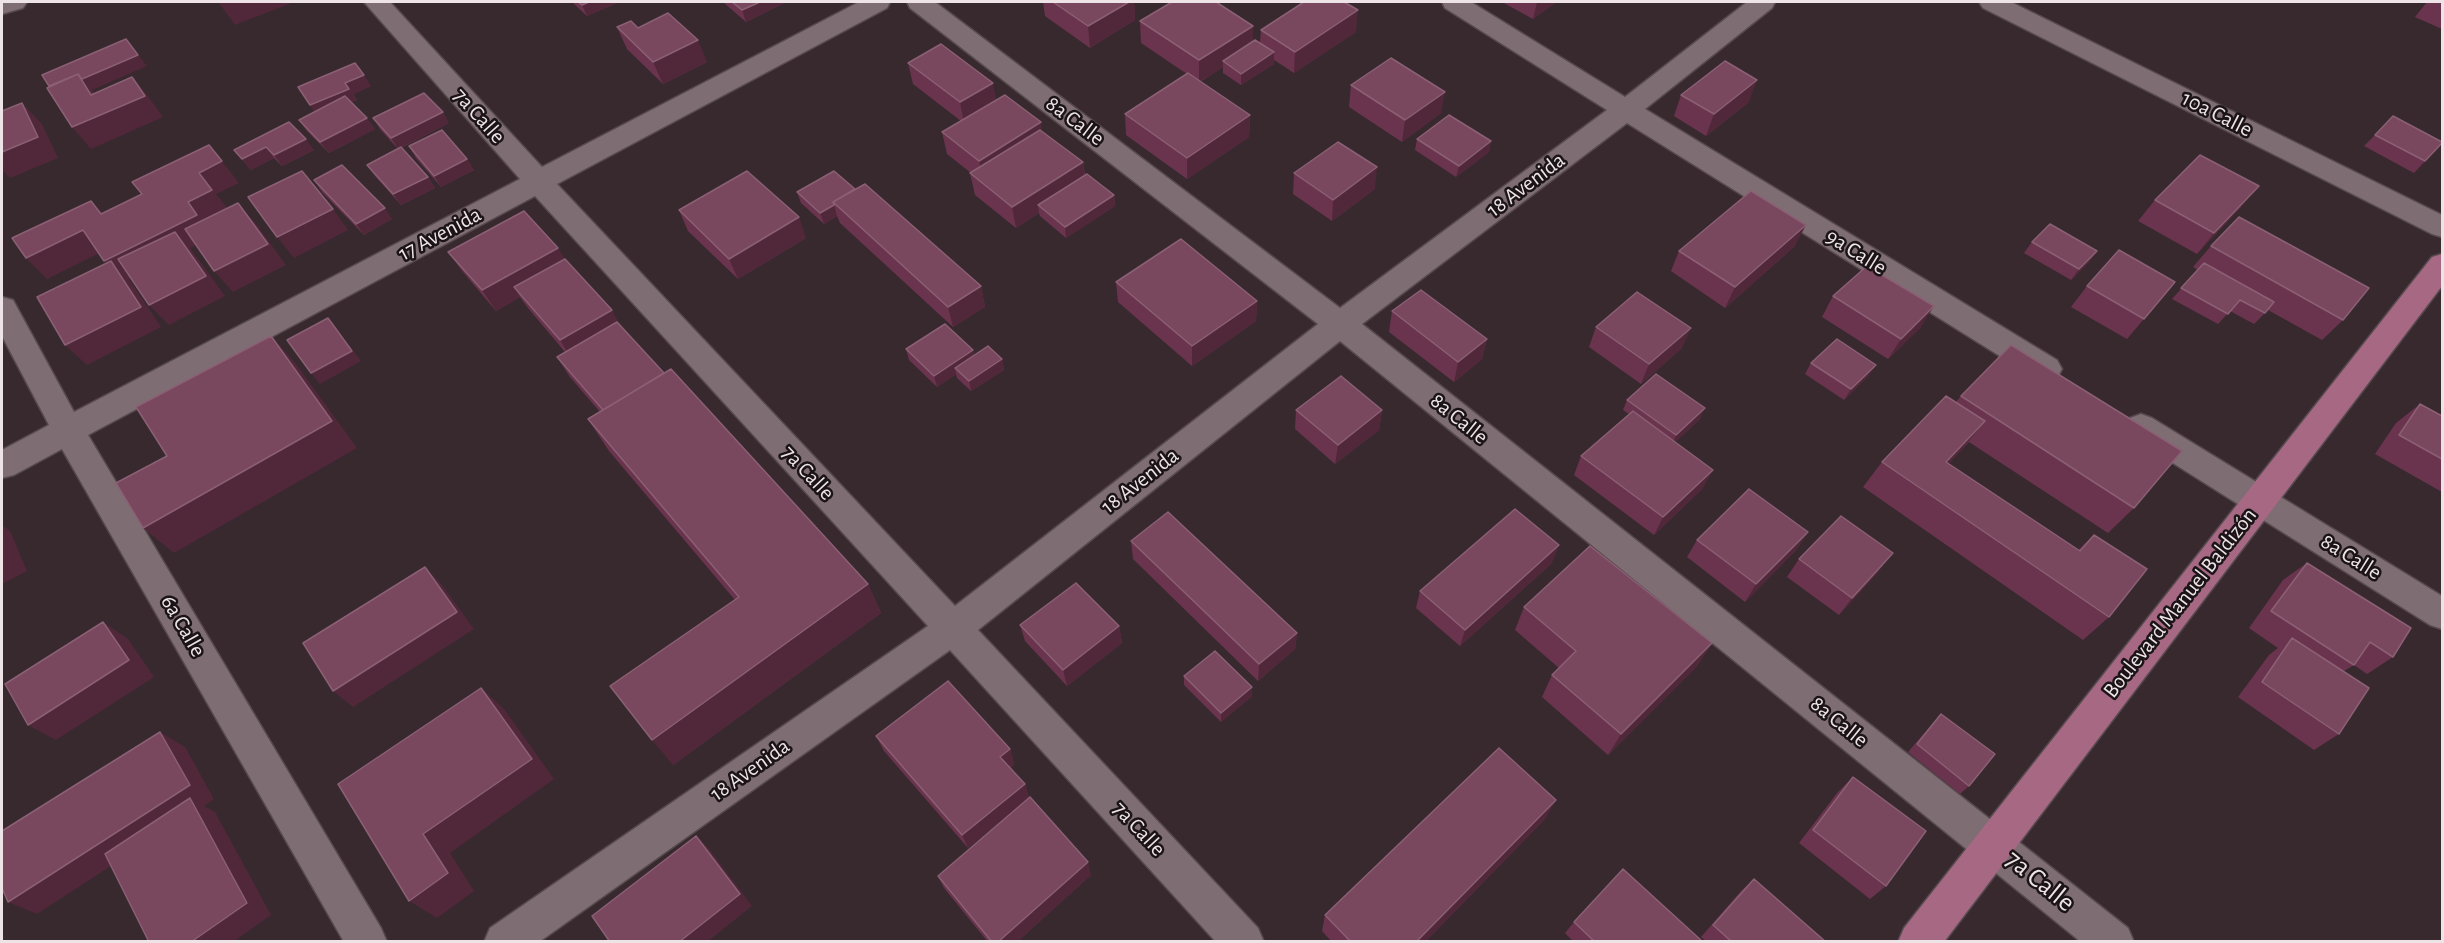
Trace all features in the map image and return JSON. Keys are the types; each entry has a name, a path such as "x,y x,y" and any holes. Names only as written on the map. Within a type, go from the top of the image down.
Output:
{"main road":[{"name":"Boulevard Manuel Baldizón","path":"1918,942 2442,265"}],"street":[{"path":"2,6 14,2"},
{"name":"7a Calle","path":"376,2 539,182 1244,942"},
{"name":"17 Avenida","path":"2,465 878,2"},
{"name":"8a Calle","path":"919,2 1340,324 1993,844"},
{"name":"9a Calle","path":"1454,2 2068,382"},
{"name":"18 Avenida","path":"504,942 952,629 1340,324 1626,110 1763,2"},
{"name":"10a Calle","path":"1992,2 2442,227"},
{"name":"6a Calle","path":"2,308 68,430 367,942"},
{"path":"2119,414 2260,500"},
{"name":"8a Calle","path":"2260,500 2442,614"},
{"name":"7a Calle","path":"1993,844 2114,942"}],"building":[{"path":"732,2 760,2 742,10"},
{"path":"1053,2 1129,2 1088,26"},
{"path":"1172,2 1216,2 1253,26 1199,60 1140,21"},
{"path":"1304,2 1344,2 1358,10 1295,52 1261,30"},
{"path":"668,13 698,40 653,62 617,27 631,21 638,28"},
{"path":"126,39 138,55 82,79 78,74 49,86 42,75"},
{"path":"1255,40 1274,52 1241,74 1223,61"},
{"path":"941,44 993,83 960,102 908,63"},
{"path":"1391,58 1445,92 1405,120 1351,85"},
{"path":"1725,61 1757,80 1714,114 1681,95"},
{"path":"355,63 364,75 345,83 349,89 310,105 298,87"},
{"path":"1188,73 1250,115 1187,158 1125,114"},
{"path":"78,74 91,95 132,77 145,96 72,127 47,88"},
{"path":"424,93 443,112 391,138 373,118"},
{"path":"1005,95 1041,122 979,161 942,132"},
{"path":"345,96 367,118 320,142 299,120"},
{"path":"22,103 38,137 2,152 2,111"},
{"path":"1449,115 1491,141 1459,166 1417,139"},
{"path":"2393,116 2442,143 2425,161 2375,135"},
{"path":"289,122 306,139 274,155 266,147 242,159 234,150"},
{"path":"442,130 467,159 434,176 409,146"},
{"path":"1040,130 1083,162 1012,207 970,173"},
{"path":"1338,142 1377,167 1333,200 1294,173"},
{"path":"209,145 222,161 199,173 212,190 188,202 197,215 104,261 83,230 26,258 12,238 91,201 101,214 142,194 132,182"},
{"path":"401,147 428,177 393,194 367,165"},
{"path":"2200,155 2259,186 2214,233 2155,200"},
{"path":"342,165 385,208 356,224 314,180"},
{"path":"302,171 333,209 277,237 248,197"},
{"path":"747,171 799,217 729,259 679,210"},
{"path":"834,171 855,189 820,213 797,192"},
{"path":"1087,174 1114,195 1065,227 1038,205"},
{"path":"865,184 981,286 948,307 833,202"},
{"path":"1751,191 1806,225 1735,287 1679,251"},
{"path":"238,203 268,244 214,271 185,229"},
{"path":"524,211 558,248 482,290 448,252"},
{"path":"2239,217 2369,288 2343,320 2211,246"},
{"path":"2050,224 2097,251 2079,269 2032,242"},
{"path":"175,232 206,276 149,305 118,259"},
{"path":"1181,239 1257,301 1192,346 1116,282"},
{"path":"2119,250 2175,282 2144,319 2087,286"},
{"path":"565,259 612,310 560,340 514,287"},
{"path":"111,261 141,307 65,345 37,297"},
{"path":"2204,263 2274,302 2265,313 2240,300 2228,314 2181,288"},
{"path":"1867,266 1934,306 1901,339 1833,296"},
{"path":"1421,290 1487,339 1458,362 1392,311"},
{"path":"1637,292 1691,328 1649,364 1596,327"},
{"path":"328,318 352,351 311,373 287,340"},
{"path":"617,322 664,373 603,410 557,357"},
{"path":"945,324 973,350 934,376 906,349"},
{"path":"271,336 332,421 143,528 116,483 167,456 136,407"},
{"path":"1837,339 1876,365 1851,389 1811,363"},
{"path":"2011,345 2182,451 2134,508 1961,396"},
{"path":"988,346 1002,359 969,381 955,368"},
{"path":"671,369 868,584 652,740 610,686 739,597 588,419"},
{"path":"1656,374 1705,408 1676,435 1627,400"},
{"path":"1341,376 1382,410 1338,445 1296,410"},
{"path":"1946,396 1985,421 1946,462 2080,551 2094,535 2147,569 2109,617 1882,462"},
{"path":"2420,404 2442,416 2442,459 2399,435"},
{"path":"1633,411 1713,470 1663,517 1581,456"},
{"path":"1749,489 1808,532 1756,584 1697,540"},
{"path":"1515,509 1559,545 1465,630 1420,591"},
{"path":"1168,512 1297,633 1259,664 1131,541"},
{"path":"1841,516 1893,553 1852,598 1799,559"},
{"path":"1590,546 1712,643 1621,734 1552,675 1576,651 1524,607"},
{"path":"2307,563 2411,628 2393,657 2370,642 2354,665 2271,611"},
{"path":"425,567 457,612 333,691 303,643"},
{"path":"1076,583 1119,626 1063,670 1020,625"},
{"path":"103,622 129,660 28,725 5,684"},
{"path":"2292,638 2369,688 2339,734 2262,682"},
{"path":"1215,651 1252,687 1221,713 1184,676"},
{"path":"948,681 1010,749 1000,757 1025,784 962,835 876,736"},
{"path":"481,688 532,759 423,834 448,873 409,901 338,784"},
{"path":"1941,714 1995,754 1969,786 1917,744"},
{"path":"160,732 190,785 8,902 2,888 2,831"},
{"path":"1499,748 1556,800 1416,942 1351,942 1325,915"},
{"path":"1853,777 1926,831 1886,886 1813,830"},
{"path":"1030,797 1088,862 998,942 992,942 938,876"},
{"path":"190,798 247,903 191,942 149,942 105,854"},
{"path":"696,836 740,894 679,942 610,942 592,916"},
{"path":"1623,869 1703,942 1595,942 1574,922"},
{"path":"1754,879 1826,942 1732,942 1713,925"}]}
